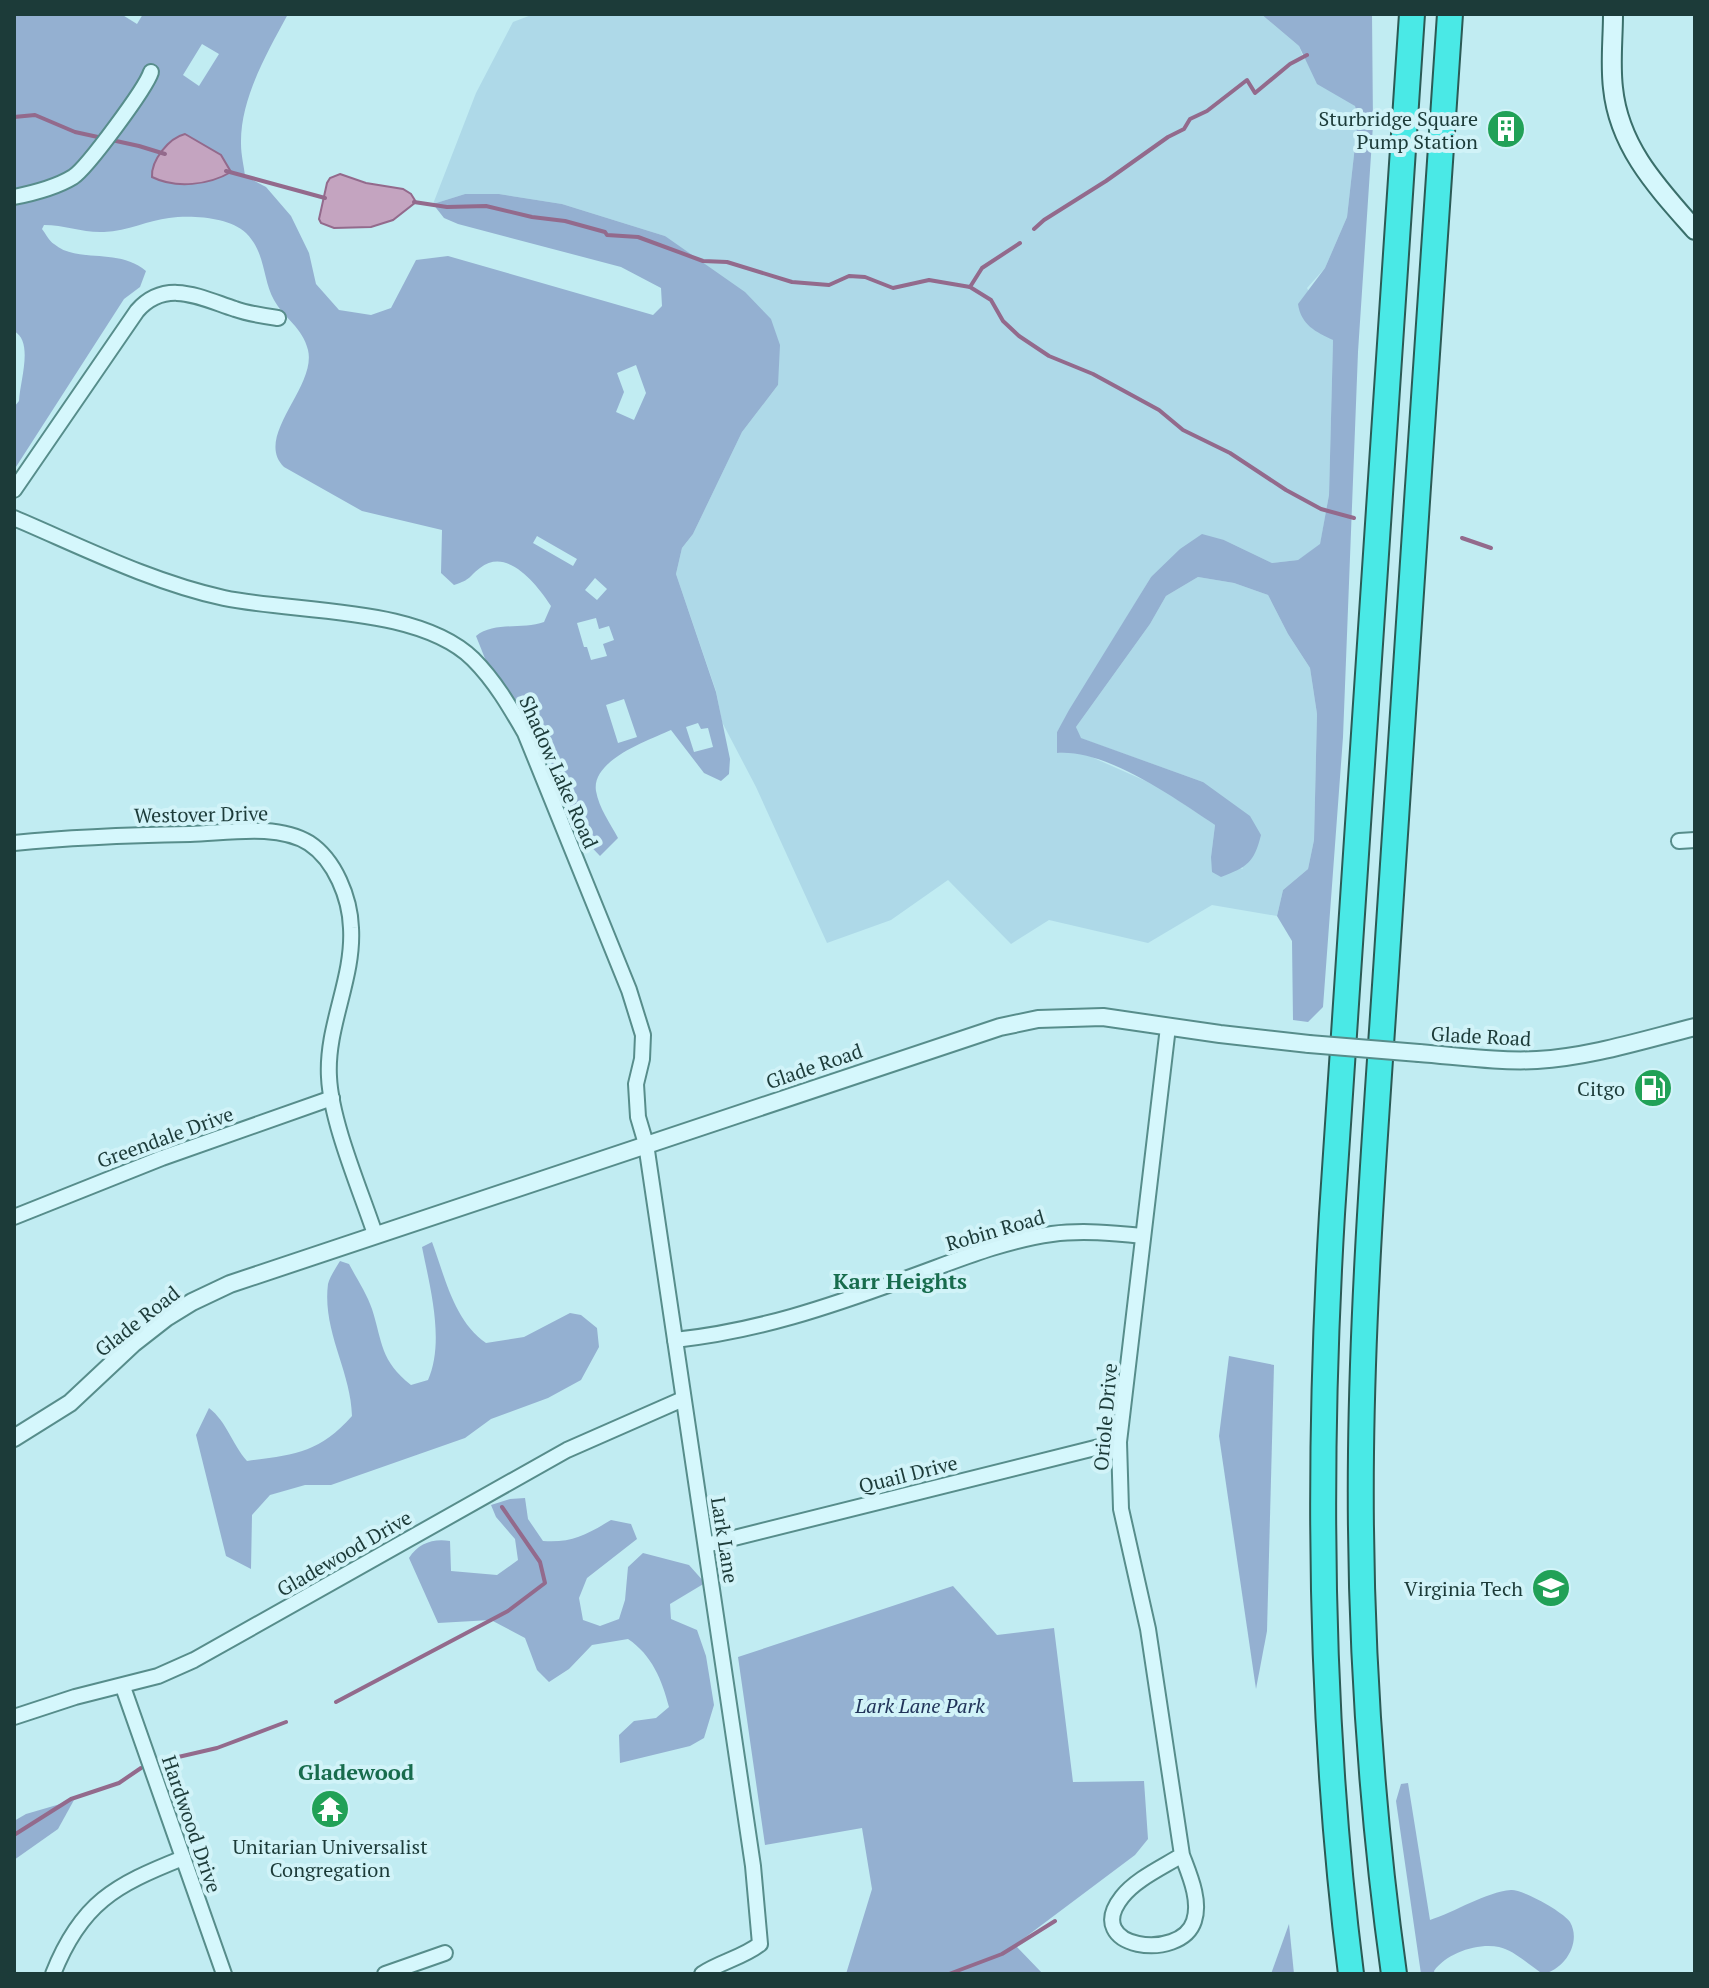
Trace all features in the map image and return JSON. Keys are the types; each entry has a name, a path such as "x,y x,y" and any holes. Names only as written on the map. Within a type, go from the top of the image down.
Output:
{"highway":[{"path":"1351,1974 1337,1847 1326,1692 1321,1549 1323,1395 1330,1244 1412,14"},
{"path":"1394,1974 1376,1824 1367,1694 1361,1527 1362,1396 1371,1197 1450,14"}],"main road":[{"path":"1613,14 1612,74 1619,122 1640,165 1695,230"}],"street":[{"path":"14,197 53,186 78,173 117,124 151,72"},
{"path":"14,490 137,311 148,301 167,293 182,292 239,311 278,318"},
{"name":"Shadow Lake Road","path":"14,518 127,567 183,587 225,598 399,622 437,634 472,657 504,696 525,733 629,990 643,1035 642,1059 636,1084 638,1117 646,1144"},
{"name":"Westover Drive","path":"14,843 116,836 265,832 288,835 312,845 326,859 341,885 351,928 347,971 330,1047 328,1073 332,1098 375,1234"},
{"path":"1679,841 1695,840"},
{"name":"Glade Road","path":"14,1438 70,1403 134,1343 192,1302 230,1284 1000,1027 1038,1019 1124,1019 1309,1044 1481,1060 1544,1059 1614,1047 1695,1027"},
{"name":"Oriole Drive","path":"1168,1027 1119,1442 1121,1509 1148,1629 1182,1855 1194,1890 1196,1911 1193,1926 1174,1940 1136,1945 1123,1939 1113,1924 1112,1916 1121,1898 1136,1884 1182,1855"},
{"name":"Greendale Drive","path":"14,1217 162,1158 332,1098"},
{"name":"Lark Lane","path":"646,1144 753,1866 760,1944 702,1974"},
{"name":"Robin Road","path":"675,1340 726,1334 783,1321 960,1259 1038,1236 1078,1232 1143,1236"},
{"name":"Gladewood Drive","path":"14,1717 75,1697 158,1676 194,1660 567,1450 683,1399"},
{"name":"Quail Drive","path":"706,1545 1119,1442"},
{"name":"Hardwood Drive","path":"123,1687 224,1974"},
{"path":"53,1974 64,1945 95,1905 125,1883 183,1858"},
{"path":"385,1974 445,1953"}],"shaded area":[{"path":"534,14 1261,14 1299,46 1303,57 1355,106 1358,119 1347,217 1325,268 1307,288 1333,340 1329,495 1320,545 1298,560 1272,563 1224,540 1151,577 1057,732 1057,753 1078,751 1157,786 1215,825 1211,857 1243,869 1203,782 1080,738 1076,727 1150,624 1166,596 1198,577 1234,583 1268,595 1310,668 1317,714 1314,840 1308,869 1283,890 1277,916 1212,905 1148,943 1049,920 1011,944 948,880 891,920 827,943 756,787 722,722 716,691 676,574 682,548 693,534 742,432 778,385 665,236 562,204 499,194 465,194 433,204 476,93 513,22"},
{"path":"185,134 221,155 231,172 192,184 171,183 152,177 154,164 162,151"},
{"path":"340,174 366,183 403,189 416,202 393,220 371,227 334,228 321,223 319,219 327,183 330,178"}],"green space":[{"path":"14,14 121,14 137,24 143,14 288,14 256,77 245,110 241,144 245,176 266,187 291,216 309,253 316,284 339,310 371,315 391,308 416,260 448,256 653,315 662,306 661,288 621,267 458,224 444,218 433,204 465,194 499,194 562,204 665,236 745,292 771,319 780,345 778,385 742,432 693,534 682,548 676,574 716,692 730,759 729,774 721,781 704,773 671,730 623,753 603,770 597,780 596,791 600,803 618,838 600,856 579,834 549,757 523,710 486,661 476,636 500,627 544,622 551,606 521,571 501,562 491,562 467,580 454,585 441,573 442,530 362,511 284,467 276,455 276,441 304,380 308,350 298,329 274,300 257,249 239,228 220,220 188,217 161,219 104,232 44,225 42,229 52,243 63,250 123,259 146,271 140,287 124,299 14,470 14,407 19,401 25,352 20,336 14,331","holes":["202,44 219,54 199,86 183,75","636,365 646,393 634,420 616,412 624,392 617,373","537,536 577,559 573,566 533,543","595,578 607,589 597,600 585,590","596,618 599,629 609,626 614,640 603,644 607,656 591,660 587,647 584,647 577,623","624,699 637,737 618,743 606,705","698,723 701,729 708,728 713,747 694,752 686,727"]},
{"path":"1261,14 1372,14 1373,125 1358,352 1343,737 1323,1007 1308,1022 1293,1020 1292,941 1277,916 1283,890 1308,869 1314,840 1317,714 1310,668 1268,595 1234,583 1198,577 1166,596 1150,624 1076,727 1081,738 1203,782 1250,816 1261,835 1252,858 1243,867 1221,877 1212,872 1215,825 1160,789 1097,759 1057,753 1057,732 1069,710 1151,577 1180,549 1202,534 1224,540 1272,563 1298,560 1320,544 1329,495 1333,340 1306,323 1298,304 1325,268 1347,217 1358,119 1355,106 1317,84 1299,46"},
{"path":"432,1242 458,1311 486,1343 524,1337 570,1313 581,1315 597,1328 599,1347 581,1380 548,1398 491,1419 465,1438 331,1485 305,1485 270,1495 252,1515 251,1569 226,1556 196,1435 209,1408 247,1461 279,1457 317,1445 352,1416 327,1301 328,1284 340,1261 349,1264 365,1292 384,1351 393,1368 411,1385 428,1380 433,1365 436,1332 422,1247"},
{"path":"1229,1356 1274,1365 1267,1631 1256,1689 1219,1436"},
{"path":"525,1498 528,1519 543,1541 578,1537 611,1520 631,1524 637,1539 587,1578 579,1598 583,1620 600,1626 619,1619 625,1600 628,1567 643,1553 689,1565 705,1583 670,1604 671,1619 697,1630 706,1656 714,1705 704,1738 690,1746 620,1763 619,1735 634,1721 656,1718 669,1707 655,1669 644,1653 628,1639 592,1645 569,1669 549,1682 537,1670 525,1638 491,1620 438,1623 409,1558 427,1543 450,1541 451,1571 497,1575 518,1560 515,1539 496,1517 491,1505"},
{"name":"Lark Lane Park","path":"953,1586 997,1635 1054,1628 1073,1782 1144,1781 1148,1839 1135,1855 1015,1945 1043,1974 846,1974 872,1889 862,1828 765,1845 738,1657"},
{"path":"1408,1783 1430,1920 1501,1892 1511,1890 1524,1893 1552,1907 1570,1922 1574,1938 1572,1947 1558,1967 1543,1974 1505,1949 1490,1946 1463,1951 1447,1959 1434,1971 1435,1974 1421,1974 1396,1801 1401,1784"},
{"path":"74,1800 58,1829 14,1860 14,1821 26,1814"},
{"path":"1289,1924 1294,1974 1271,1974"}],"waterway":[{"path":"1034,229 1184,129 1190,119 1207,111 1247,80 1255,93 1290,64 1307,55"},
{"path":"14,117 35,115 75,132 165,154"},
{"path":"226,171 325,198"},
{"path":"414,202 447,207 486,206 565,221 607,235 638,237 703,261 727,262 792,282 829,285 849,276 865,277 893,288 929,280 970,287 991,300 1003,321 1019,336 1049,356 1093,374 1159,410 1183,430 1230,453 1321,509 1354,518"},
{"path":"970,287 982,268 1020,243"},
{"path":"1462,538 1491,548"},
{"path":"336,1702 508,1611 545,1583 540,1562 502,1507"},
{"path":"161,1761 217,1748 286,1722"},
{"path":"14,1835 71,1799 119,1783 141,1768"},
{"path":"949,1974 1002,1954 1055,1921"}],"place":[{"name":"Sturbridge Square Pump Station","path":"1506,129"},
{"name":"Citgo","path":"1653,1088"},
{"name":"Virginia Tech","path":"1551,1588"},
{"name":"Unitarian Universalist Congregation","path":"330,1809"}],"district":[{"name":"Karr Heights","path":"900,1280"},
{"name":"Gladewood","path":"356,1771"}]}
